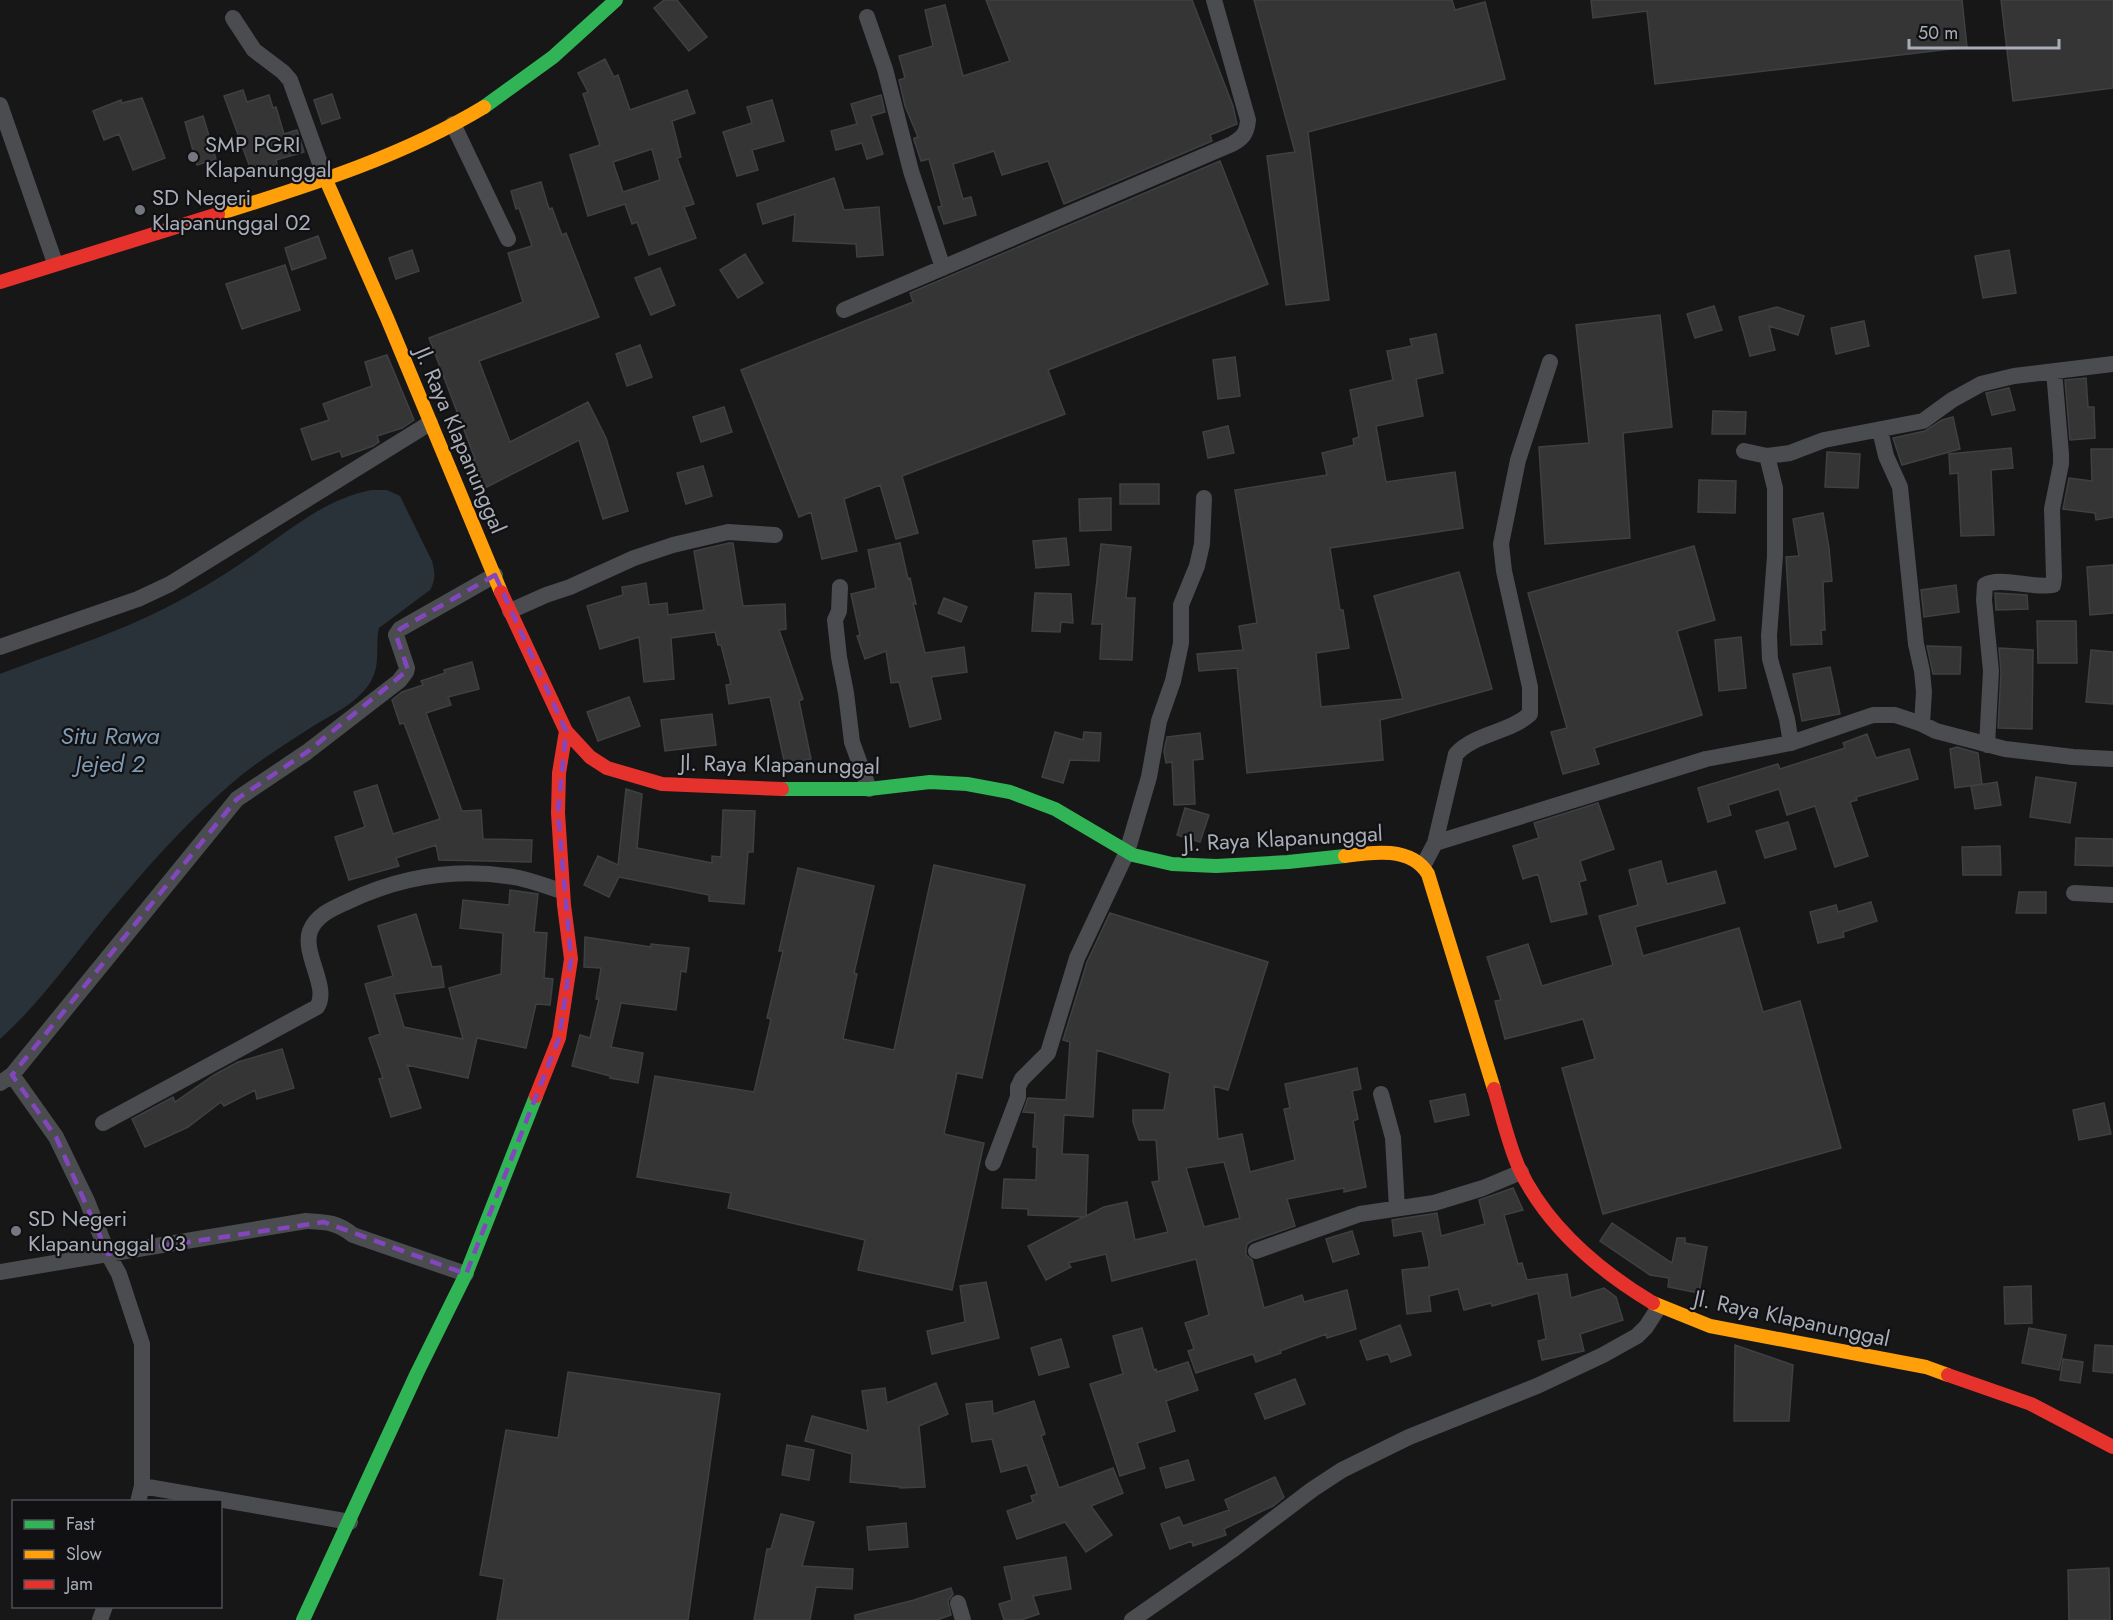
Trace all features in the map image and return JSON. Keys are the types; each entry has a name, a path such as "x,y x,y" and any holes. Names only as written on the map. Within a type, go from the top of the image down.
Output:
{"street":[{"path":"0,282 372,164 483,108 515,87 616,0"},
{"path":"844,310 1242,138 1247,129 1248,120 1214,0"},
{"path":"867,16 885,69 911,171 943,268"},
{"path":"233,18 254,50 290,80 326,180"},
{"path":"0,105 55,263"},
{"path":"453,124 508,239"},
{"name":"Jl. Raya Klapanunggal","path":"326,180 510,611 566,731 590,757 607,768 663,784 794,790 869,789 930,782 967,784 1010,792 1055,809 1127,852 1172,864 1216,866 1288,862 1376,852 1399,854 1423,866 1431,885 1521,1172 1540,1203 1566,1236 1623,1285 1659,1307 1710,1326 1926,1367 2031,1404 2113,1448"},
{"path":"1423,866 1435,843 1456,754 1473,741 1520,723 1530,714 1530,687 1504,571 1501,544 1518,460 1550,362"},
{"path":"1744,451 1767,456 1790,453 1824,440 1923,421 1952,400 1981,384 2113,364"},
{"path":"1987,745 1991,671 1984,600 1985,585 1997,581 2041,587 2052,585 2054,577 2052,509 2061,464 2055,371"},
{"path":"0,648 138,599 170,584 430,423"},
{"path":"1880,430 1886,456 1900,487 1916,644 1922,671 1922,724"},
{"path":"1767,456 1774,488 1775,556 1769,636 1770,659 1791,742"},
{"path":"993,1163 1018,1097 1018,1087 1022,1079 1048,1053 1077,958 1127,852 1149,777 1159,721 1173,681 1181,643 1181,605 1197,566 1202,544 1204,498"},
{"path":"510,611 546,595 570,588 634,558 673,545 728,532 775,535"},
{"path":"185,1500 140,1494 142,1344 119,1274 56,1137 6,1079 237,799 307,752 399,681 407,668 396,635 400,629 495,575"},
{"path":"840,587 839,611 836,620 839,657 852,742 869,789"},
{"path":"1435,843 1706,759 1791,742 1873,715 1894,715 1936,731 1987,745 2031,753 2113,759"},
{"path":"303,1620 417,1373 466,1274 559,1038 571,959 562,891 558,803 559,773 566,731"},
{"path":"104,1123 317,1006 320,995 311,957 309,935 319,918 332,909 372,890 407,879 457,872 520,878 562,891"},
{"path":"2074,893 2113,895"},
{"path":"1381,1094 1393,1138 1397,1208"},
{"path":"1256,1251 1360,1214 1434,1203 1483,1188 1521,1172"},
{"path":"0,1272 306,1221 340,1225 353,1235 466,1274"},
{"path":"1132,1620 1232,1551 1313,1489 1342,1470 1409,1437 1537,1386 1619,1347 1637,1336 1646,1327 1659,1307"},
{"path":"222,1505 350,1522"},
{"path":"958,1603 963,1620"}],"highlighted area":[{"path":"495,575 566,731 558,813 571,959 559,1038 466,1274 324,1222 108,1254 56,1137 12,1075 237,799 307,752 408,670 396,635 400,629"}],"water":[{"name":"Situ Rawa Jejed 2","path":"371,490 387,490 400,496 432,561 434,576 430,590 379,628 377,662 371,681 351,703 255,765 203,809 107,915 43,995 0,1039 0,674 118,630 164,609 225,574 314,513 341,499"}],"building":[{"path":"664,0 677,0 707,37 689,51 654,8"},
{"path":"986,0 1192,0 1233,106 1237,124 1210,135 1212,141 1064,204 1048,161 1002,175 994,151 953,164 963,199 971,197 976,215 944,224 938,207 942,206 929,159 921,161 914,140 918,137 905,106 899,80 905,78 899,56 933,46 925,10 945,5 963,76 1010,61"},
{"path":"1254,0 1452,0 1455,10 1485,2 1505,79 1308,132 1329,300 1286,305 1267,156 1295,152"},
{"path":"1591,0 1962,0 1967,47 1655,84 1647,11 1593,18"},
{"path":"2001,0 2113,0 2113,88 2013,101"},
{"path":"605,59 614,77 618,75 630,110 687,90 695,113 672,121 681,157 677,158 694,204 684,207 696,238 649,255 637,222 632,224 625,204 588,216 570,155 600,145 583,94 588,92 578,73","holes":["652,149 660,180 623,192 613,162"]},
{"path":"243,90 247,102 269,95 273,108 276,107 284,134 297,130 304,152 276,160 277,164 252,173 224,96"},
{"path":"332,94 340,118 322,124 314,100"},
{"path":"881,95 885,112 871,116 883,154 867,159 862,143 836,150 831,131 857,124 851,104"},
{"path":"142,98 165,158 133,170 119,134 104,140 93,111 121,100 122,103"},
{"path":"772,100 784,141 752,150 758,170 737,176 723,132 752,123 747,107"},
{"path":"203,116 216,159 197,165 185,122"},
{"path":"1220,161 1268,284 1048,370 1065,414 902,476 918,533 896,539 880,485 844,499 857,551 822,559 811,512 799,517 741,370 913,302 910,293"},
{"path":"834,178 844,210 879,207 883,255 857,257 856,244 793,241 795,214 763,224 757,204"},
{"path":"541,182 549,209 552,208 562,235 566,233 599,317 479,361 510,442 588,402 606,438 628,511 603,519 579,440 485,488 471,461 475,459 429,338 523,302 508,253 532,246 511,191"},
{"path":"318,236 326,258 292,270 285,248"},
{"path":"412,250 419,271 396,279 389,258"},
{"path":"2009,250 2016,293 1983,298 1975,256"},
{"path":"745,254 763,283 738,298 720,270"},
{"path":"285,265 300,310 242,329 226,284"},
{"path":"660,268 675,305 651,315 635,278"},
{"path":"1714,306 1722,330 1695,338 1687,314"},
{"path":"1777,307 1804,316 1798,335 1769,326 1775,350 1750,356 1739,317"},
{"path":"1660,315 1672,427 1623,433 1630,538 1545,544 1539,447 1589,443 1576,325"},
{"path":"1864,321 1869,346 1836,354 1831,328"},
{"path":"1436,334 1443,373 1416,379 1423,416 1376,426 1386,482 1455,472 1463,528 1330,548 1349,648 1316,653 1321,707 1403,699 1374,596 1459,572 1492,689 1380,720 1383,760 1247,773 1237,668 1199,671 1197,654 1243,650 1239,626 1257,623 1235,490 1327,475 1322,453 1354,445 1353,439 1359,437 1350,390 1393,380 1387,351 1412,346 1410,339"},
{"path":"640,345 652,377 627,386 616,354"},
{"path":"387,355 414,420 402,428 377,436 379,442 373,446 342,457 340,451 312,460 301,429 329,420 323,404 372,386 365,362"},
{"path":"1235,357 1240,396 1218,399 1213,360"},
{"path":"2086,378 2088,407 2094,407 2095,438 2070,440 2065,380"},
{"path":"2009,388 2015,410 1992,415 1986,393"},
{"path":"724,407 732,432 701,442 693,417"},
{"path":"1713,411 1746,412 1745,434 1712,434"},
{"path":"1953,417 1960,449 1902,465 1893,438 1925,431 1942,420"},
{"path":"1228,426 1234,453 1208,458 1203,432"},
{"path":"2011,448 2013,468 1991,470 1994,535 1961,536 1958,473 1950,474 1949,454"},
{"path":"2091,449 2113,449 2113,517 2096,520 2095,513 2063,509 2069,478 2092,481"},
{"path":"1827,452 1860,454 1858,488 1825,487"},
{"path":"703,466 712,496 686,504 677,473"},
{"path":"1699,480 1736,481 1735,513 1698,512"},
{"path":"1120,484 1159,484 1159,504 1120,504"},
{"path":"1111,498 1111,530 1080,531 1079,499"},
{"path":"1823,513 1832,581 1823,582 1825,630 1821,630 1822,644 1791,645 1786,557 1799,556 1793,519"},
{"path":"1066,538 1069,565 1036,568 1033,541"},
{"path":"733,543 743,606 785,604 786,629 779,630 803,699 799,701 811,759 785,765 770,697 729,704 726,685 731,684 721,645 718,645 715,632 671,638 674,679 644,682 639,637 600,649 587,606 623,595 622,587 646,583 649,605 667,603 668,615 704,610 694,551"},
{"path":"900,543 916,604 913,603 925,653 964,647 967,672 931,677 941,719 910,727 899,682 891,683 886,651 865,659 857,636 860,635 851,594 876,588 868,550"},
{"path":"1101,544 1131,547 1126,598 1135,598 1132,660 1100,659 1102,624 1092,624"},
{"path":"1694,546 1715,620 1677,631 1702,715 1594,748 1599,764 1563,774 1551,732 1567,728 1528,593"},
{"path":"2113,565 2113,613 2090,615 2087,567"},
{"path":"1956,585 1959,612 1924,617 1921,590"},
{"path":"1035,593 1071,594 1073,623 1061,622 1060,632 1032,631"},
{"path":"1995,593 2027,595 2028,609 1996,610"},
{"path":"944,598 967,607 961,622 938,613"},
{"path":"2037,621 2076,621 2077,663 2038,663"},
{"path":"1741,637 1746,688 1719,691 1715,640"},
{"path":"1927,646 1961,647 1960,674 1933,674"},
{"path":"1999,648 2033,650 2032,729 1998,728 2001,672"},
{"path":"2091,650 2113,652 2113,704 2086,702"},
{"path":"472,662 479,689 448,697 451,705 426,713 462,811 481,810 483,839 532,840 531,862 439,860 436,845 396,858 399,866 349,880 335,837 365,827 354,792 377,785 393,834 440,819 404,723 400,724 392,700 402,692 423,685 421,681 445,673 444,670"},
{"path":"1830,667 1840,714 1802,721 1793,674"},
{"path":"629,697 640,726 598,741 587,712"},
{"path":"712,714 716,745 665,751 661,720"},
{"path":"1055,732 1083,740 1084,732 1101,733 1099,761 1070,760 1063,783 1042,777"},
{"path":"1200,733 1203,759 1193,760 1195,804 1174,805 1172,762 1166,763 1164,751 1167,737"},
{"path":"1867,734 1876,758 1909,749 1918,779 1856,797 1857,800 1850,802 1868,856 1835,867 1815,806 1787,815 1779,789 1728,805 1731,815 1708,822 1698,788 1778,764 1780,769 1845,748 1843,743"},
{"path":"1957,747 1978,753 1982,784 1955,788 1950,749"},
{"path":"2036,777 2076,783 2070,823 2030,817"},
{"path":"1997,782 2001,805 1975,809 1971,786"},
{"path":"626,789 642,794 637,848 712,863 712,856 721,857 723,810 755,811 753,852 748,852 744,904 709,901 709,895 619,877 609,897 584,885 598,856 618,865"},
{"path":"1598,803 1614,849 1580,861 1586,880 1579,882 1587,914 1551,922 1538,874 1523,879 1513,846 1539,838 1534,823"},
{"path":"1185,808 1209,815 1200,842 1177,835"},
{"path":"1788,822 1796,849 1765,858 1756,831"},
{"path":"2076,838 2113,839 2113,866 2075,865"},
{"path":"2000,846 2001,875 1963,875 1962,847"},
{"path":"1661,861 1667,884 1716,871 1725,903 1635,927 1643,956 1739,928 1763,1012 1800,1001 1841,1148 1603,1214 1562,1068 1595,1059 1583,1019 1505,1039 1495,1001 1501,1000 1487,957 1528,944 1542,986 1613,965 1599,916 1638,905 1629,870"},
{"path":"934,865 1025,885 982,1078 957,1073 944,1134 984,1143 952,1290 858,1270 865,1240 728,1208 731,1193 637,1177 655,1076 754,1092 771,1019 767,1018 783,951 779,951 798,868 874,886 854,973 857,974 843,1039 894,1050"},
{"path":"510,890 538,894 534,932 547,933 544,978 553,979 550,1005 536,1004 526,1048 477,1038 468,1078 407,1065 421,1108 391,1117 379,1079 383,1078 369,1038 380,1034 365,984 393,976 378,926 416,914 432,967 441,966 444,987 394,994 404,1027 463,1039 449,988 501,974 503,933 460,928 463,900 509,905"},
{"path":"2019,892 2046,892 2046,913 2016,913"},
{"path":"1871,902 1877,921 1843,932 1844,937 1818,943 1810,912 1836,905 1838,912"},
{"path":"1110,913 1268,962 1228,1090 1214,1086 1218,1139 1242,1134 1250,1172 1295,1160 1284,1109 1290,1108 1285,1084 1357,1068 1361,1089 1352,1091 1358,1119 1353,1121 1366,1187 1344,1192 1344,1188 1287,1199 1295,1226 1252,1241 1247,1244 1246,1250 1246,1255 1252,1260 1264,1308 1302,1295 1304,1302 1347,1290 1356,1329 1327,1338 1326,1334 1256,1362 1253,1354 1196,1373 1188,1351 1194,1349 1185,1323 1209,1315 1196,1259 1112,1281 1106,1254 1068,1263 1071,1267 1046,1280 1028,1246 1084,1217 1028,1215 1028,1209 1002,1208 1004,1179 1036,1180 1037,1147 1033,1147 1035,1113 1023,1112 1028,1098 1066,1100 1070,1042 1063,1040 1087,962","holes":["1097,1050 1170,1073 1164,1110 1133,1110 1133,1122 1139,1140 1156,1140 1159,1181 1152,1182 1168,1232 1135,1240 1127,1202 1104,1207 1086,1216 1088,1155 1062,1154 1064,1115 1093,1117","1224,1162 1240,1218 1204,1227 1186,1168"]},
{"path":"585,937 651,947 651,944 689,948 686,972 681,971 676,1010 621,1003 611,1047 643,1053 638,1083 610,1078 610,1076 572,1066 580,1035 590,1038 599,999 596,999 601,968 584,967"},
{"path":"282,1049 294,1088 257,1099 255,1090 224,1106 221,1102 188,1127 145,1147 132,1119 173,1097 175,1102 214,1075 238,1062"},
{"path":"1465,1094 1469,1115 1435,1122 1430,1101"},
{"path":"2104,1103 2111,1134 2079,1140 2073,1110"},
{"path":"1513,1188 1523,1210 1504,1215 1518,1264 1522,1263 1527,1280 1567,1274 1571,1298 1604,1288 1616,1297 1623,1320 1580,1334 1584,1351 1542,1360 1538,1341 1546,1339 1538,1293 1492,1306 1491,1303 1464,1310 1458,1289 1429,1296 1431,1311 1407,1314 1402,1270 1429,1267 1429,1262 1422,1231 1394,1236 1392,1220 1437,1213 1441,1236 1485,1224 1479,1200"},
{"path":"1612,1223 1672,1263 1677,1238 1685,1238 1685,1243 1707,1247 1699,1293 1668,1287 1669,1278 1650,1275 1600,1241"},
{"path":"1352,1231 1359,1254 1333,1262 1326,1239"},
{"path":"986,1282 999,1338 932,1354 927,1331 965,1322 960,1286"},
{"path":"2031,1286 2032,1323 2005,1324 2004,1287"},
{"path":"1400,1325 1411,1355 1391,1362 1388,1354 1367,1360 1360,1341"},
{"path":"1142,1328 1154,1370 1156,1369 1157,1372 1188,1362 1198,1390 1166,1401 1175,1431 1137,1443 1145,1468 1120,1476 1090,1384 1123,1374 1113,1336"},
{"path":"2029,1328 2066,1335 2059,1370 2022,1363"},
{"path":"1061,1339 1069,1367 1039,1375 1031,1348"},
{"path":"1735,1345 1793,1365 1789,1421 1734,1421"},
{"path":"2095,1345 2113,1346 2113,1373 2093,1371"},
{"path":"2063,1359 2083,1362 2080,1383 2060,1380"},
{"path":"568,1372 720,1394 688,1620 497,1620 504,1579 480,1575 506,1430 558,1438"},
{"path":"1295,1379 1305,1404 1265,1419 1255,1394"},
{"path":"936,1383 948,1414 919,1426 925,1487 900,1488 850,1482 852,1454 805,1441 812,1416 868,1431 862,1391 885,1388 887,1403"},
{"path":"992,1401 993,1414 1034,1401 1045,1434 1041,1436 1059,1488 1113,1468 1123,1493 1091,1506 1112,1535 1086,1552 1065,1522 1017,1539 1007,1511 1033,1502 1031,1496 1037,1494 1027,1465 1001,1472 992,1439 972,1442 966,1404"},
{"path":"787,1445 814,1450 809,1480 782,1475"},
{"path":"1188,1460 1194,1480 1166,1488 1160,1468"},
{"path":"1275,1477 1284,1497 1273,1506 1224,1529 1226,1535 1193,1546 1192,1541 1170,1549 1161,1524 1179,1517 1183,1526 1229,1510 1225,1500"},
{"path":"781,1514 814,1522 802,1566 853,1569 852,1589 816,1587 810,1620 754,1620 767,1549 771,1549"},
{"path":"906,1523 908,1547 869,1550 867,1527"},
{"path":"1066,1557 1071,1589 1033,1596 1039,1614 1021,1620 1004,1620 999,1604 1012,1600 1004,1567"},
{"path":"2109,1568 2110,1620 2069,1620 2068,1570"},
{"path":"951,1588 953,1594 948,1601 951,1615 937,1620 855,1620 855,1615"}],"traffic: fast":[{"path":"484,107 553,57 616,0"},
{"path":"782,789 869,789 930,782 967,784 1010,792 1055,809 1133,855 1172,864 1216,866 1345,856"},
{"path":"303,1620 417,1373 466,1274 536,1096"}],"traffic: slow":[{"path":"218,214 321,181 388,155 453,125 484,107"},
{"path":"326,180 387,318 501,592"},
{"path":"1345,856 1367,853 1401,855 1421,865 1428,874 1494,1089"},
{"path":"1653,1303 1710,1326 1926,1367 1948,1375"}],"traffic: jam":[{"path":"0,282 218,214"},
{"path":"501,592 566,731 590,757 607,768 662,784 782,789"},
{"path":"536,1096 559,1038 571,959 564,905 558,813 559,773 566,731"},
{"path":"1494,1089 1519,1168 1544,1209 1559,1228 1594,1261 1653,1303"},
{"path":"1948,1375 2031,1404 2113,1447"}],"place":[{"name":"SMP PGRI Klapanunggal","path":"193,157"},
{"name":"SD Negeri Klapanunggal 02","path":"140,210"},
{"name":"SD Negeri Klapanunggal 03","path":"16,1231"}]}
